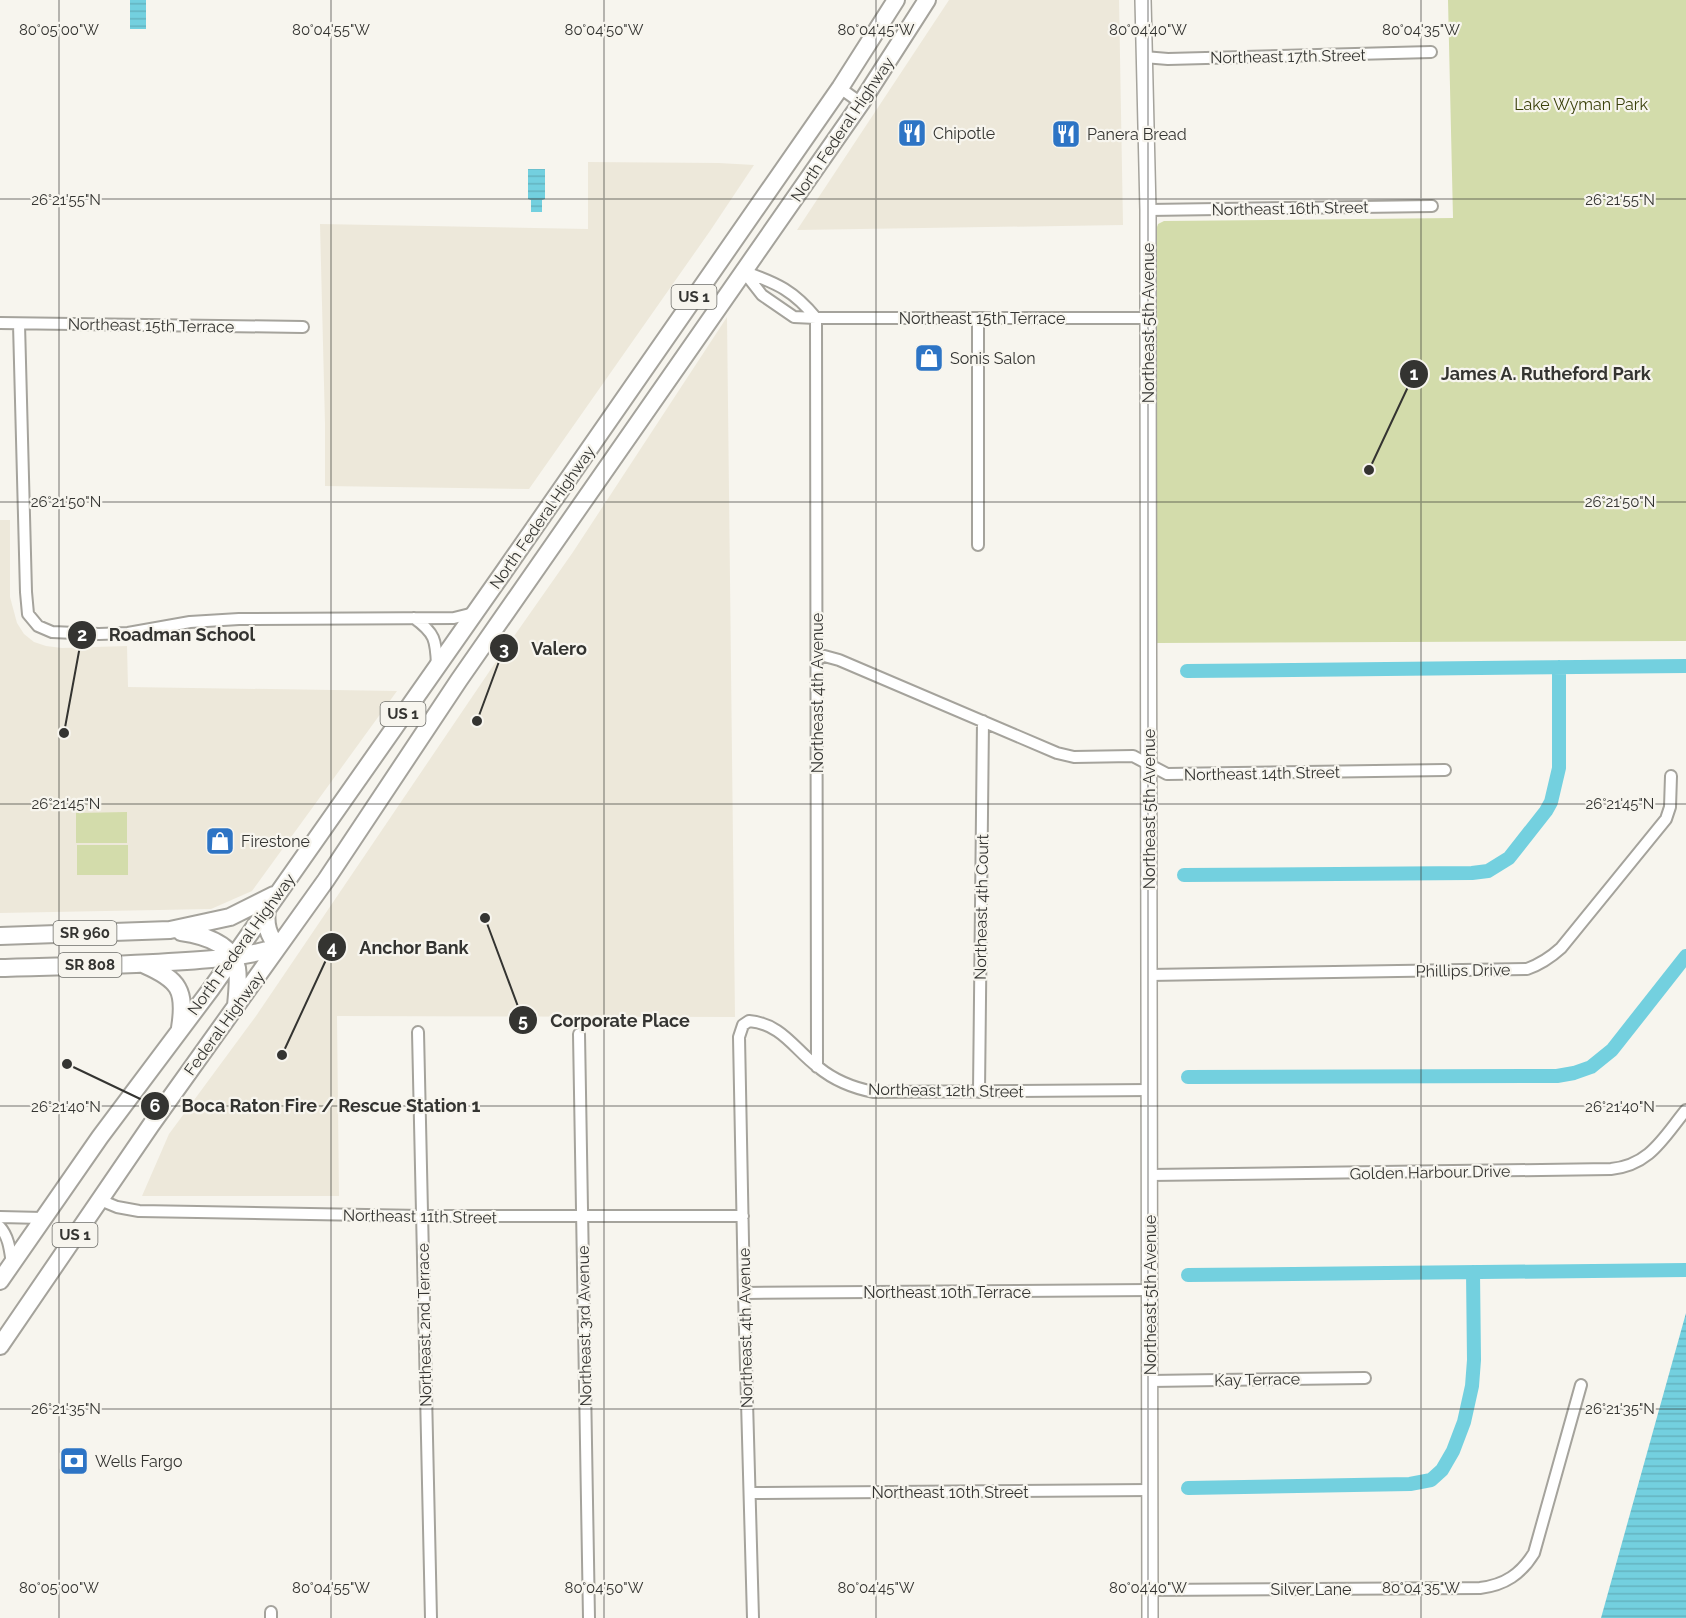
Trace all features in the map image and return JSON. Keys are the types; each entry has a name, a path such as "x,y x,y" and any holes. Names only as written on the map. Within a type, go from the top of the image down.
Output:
{"main road":[{"name":"North Federal Highway","path":"180,1029 279,893 840,88 896,0"},
{"name":"North Federal Highway","path":"326,880 459,680 861,103 927,0"},
{"path":"744,272 740,260 741,240 746,222"},
{"path":"718,309 725,281 725,268 720,259"},
{"path":"452,644 452,662 459,680"},
{"name":"Federal Highway","path":"0,1346 326,880"},
{"name":"SR 960","path":"0,936 170,930 230,917 279,893"},
{"path":"267,909 267,930 278,947"},
{"path":"170,930 195,934 228,951 233,957 238,975 236,1006"},
{"name":"SR 808","path":"0,968 143,964 233,957 278,947"},
{"path":"143,964 164,973 177,986 183,1008 180,1029"},
{"name":"Federal Highway","path":"0,1281 100,1137 180,1029"}],"street":[{"name":"Northeast 5th Avenue","path":"1143,0 1148,210 1150,1618"},
{"name":"Northeast 17th Street","path":"1144,57 1168,59 1431,52"},
{"path":"840,88 861,103"},
{"name":"Northeast 16th Street","path":"1148,210 1432,206"},
{"path":"744,272 773,282 802,301 816,318"},
{"name":"Northeast 15th Terrace","path":"744,272 762,295 794,317 1148,318"},
{"name":"Northeast 4th Avenue","path":"816,318 817,1067"},
{"path":"978,318 978,544"},
{"name":"Northeast 15th Terrace","path":"0,323 303,327"},
{"path":"19,324 26,592 28,614 38,626 52,632 106,634 141,632 190,622 239,619 454,618 474,613"},
{"path":"414,618 434,636 437,666"},
{"name":"Northeast 14th Street","path":"817,654 839,660 1074,757 1133,756 1167,774 1445,770"},
{"name":"Northeast 4th Court","path":"979,1092 983,721"},
{"name":"Phillips Drive","path":"1149,975 1527,969 1540,964 1561,948 1666,819 1670,807 1671,776"},
{"name":"Northeast 12th Street","path":"739,1037 742,1025 749,1021 770,1026 781,1032 817,1067 836,1080 874,1092 1150,1090"},
{"name":"Northeast 2nd Terrace","path":"418,1032 431,1618"},
{"name":"Northeast 3rd Avenue","path":"579,1034 589,1618"},
{"name":"Northeast 4th Avenue","path":"739,1037 753,1618"},
{"name":"Golden Harbour Drive","path":"1150,1175 1624,1168 1648,1156 1686,1110"},
{"name":"Northeast 11th Street","path":"100,1200 117,1207 139,1211 422,1216 742,1216"},
{"path":"0,1217 44,1218"},
{"path":"0,1227 8,1242 12,1264"},
{"name":"Northeast 10th Terrace","path":"744,1293 1150,1290"},
{"name":"Kay Terrace","path":"1150,1381 1365,1378"},
{"name":"Silver Lane","path":"1150,1590 1480,1588 1506,1582 1523,1569 1534,1553 1581,1384"},
{"name":"Northeast 10th Street","path":"750,1493 1150,1490"}],"shaded area":[{"path":"949,0 1119,0 1123,225 797,230"},
{"path":"588,162 754,165 529,489 325,486 320,224 588,229"},
{"path":"727,317 735,1017 337,1016 339,1196 142,1196 169,1134 256,1016 573,552"},
{"path":"0,520 10,520 10,597 17,623 24,634 34,642 62,648 127,646 128,687 397,691 252,891 211,909 0,913"}],"green space":[{"name":"Lake Wyman Park","path":"1448,0 1686,0 1686,641 1157,643 1156,230 1158,224 1164,221 1453,218"},
{"path":"127,812 127,843 76,843 76,813"},
{"path":"77,845 128,845 128,875 77,875"}],"water":[{"path":"130,0 146,0 146,29 130,29"},
{"path":"528,169 545,169 545,199 542,200 542,212 531,212 531,200 528,199"},
{"path":"1686,1313 1686,1618 1601,1618"}],"waterway":[{"path":"1187,671 1686,666"},
{"path":"1184,875 1488,871 1509,858 1551,802 1559,768 1559,667"},
{"path":"1188,1077 1557,1076 1574,1073 1591,1067 1612,1050 1686,956"},
{"path":"1188,1275 1686,1270"},
{"path":"1188,1488 1410,1484 1431,1480 1442,1470 1453,1451 1464,1422 1472,1386 1473,1272"}],"place":[{"name":"Chipotle","path":"912,133"},
{"name":"Panera Bread","path":"1066,134"},
{"name":"Sonis Salon","path":"929,358"},
{"name":"James A. Rutheford Park","path":"1369,470"},
{"name":"Valero","path":"477,721"},
{"name":"Roadman School","path":"64,733"},
{"name":"Firestone","path":"220,841"},
{"name":"Corporate Place","path":"485,918"},
{"name":"Anchor Bank","path":"282,1055"},
{"name":"Boca Raton Fire / Rescue Station 1","path":"67,1064"},
{"name":"Wells Fargo","path":"74,1461"}]}
